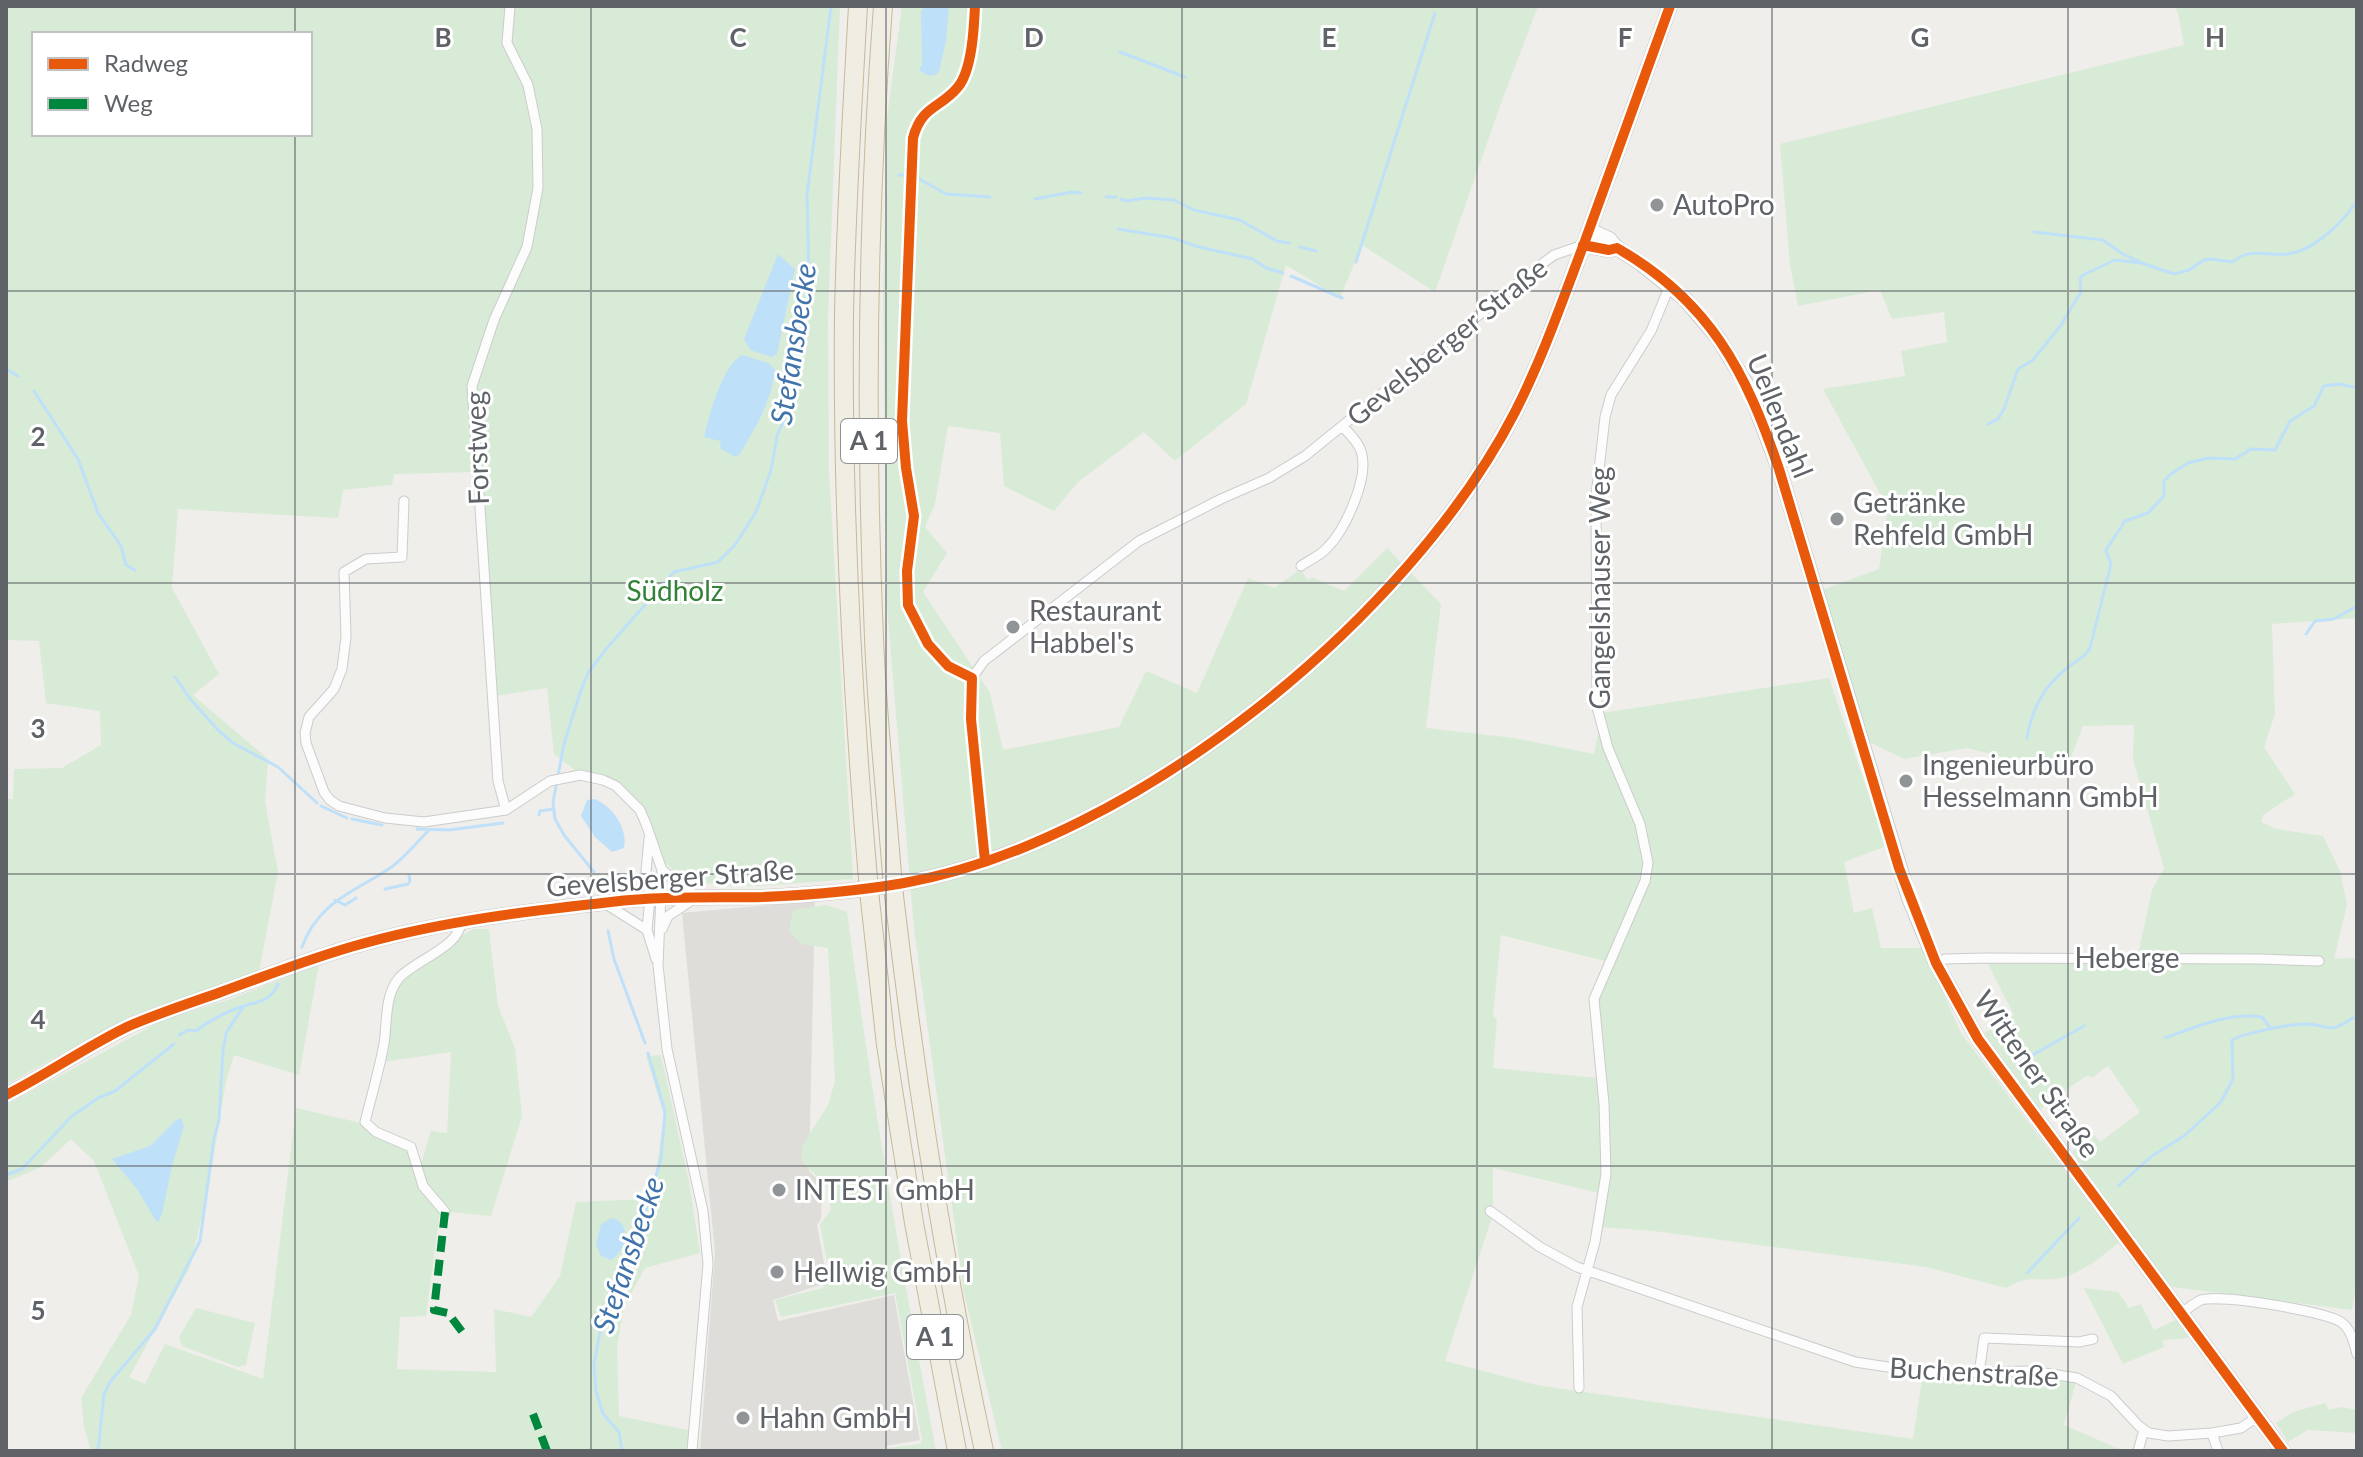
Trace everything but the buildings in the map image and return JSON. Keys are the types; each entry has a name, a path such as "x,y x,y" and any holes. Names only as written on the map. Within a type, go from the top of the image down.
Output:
{"highway":[{"name":"A 1","path":"858,6 846,221 844,407 850,641 868,879 886,1045 957,1451"},
{"name":"A 1","path":"883,6 871,226 868,408 874,642 894,896 928,1152 962,1350 984,1451"}],"main road":[{"path":"1583,245 1670,6"},
{"name":"Uellendahl","path":"1589,230 1609,239 1670,285 1700,314 1733,360 1757,408 1779,469 1842,679"},
{"name":"Uellendahl","path":"1583,245 1609,250 1617,248"},
{"name":"Gevelsberger Straße","path":"6,1095 111,1035 178,1006 363,943 461,922 604,903 655,898 769,897 906,882 985,861 1087,819 1235,726 1318,657 1379,599 1443,521 1507,426 1538,363 1583,245"},
{"name":"Wittener Straße","path":"1842,679 1909,898 1936,963 1978,1039 2283,1451"}],"street":[{"name":"Forstweg","path":"506,810 498,781 472,386 494,320 527,247 538,188 537,129 528,85 507,43 510,6"},
{"name":"Gevelsberger Straße","path":"985,861 970,699 972,678 984,661 1139,541 1269,478 1305,456 1538,267 1554,255 1583,245"},
{"name":"Gangelshauser Weg","path":"1579,1388 1577,1313 1595,1242 1606,1174 1604,1104 1594,999 1645,881 1648,863 1640,824 1608,748 1597,707 1596,496 1605,417 1611,395 1651,331 1670,285"},
{"path":"1301,566 1325,551 1334,539 1345,523 1358,487 1363,466 1361,448 1343,427"},
{"path":"404,501 402,557 366,559 344,572 346,637 342,669 334,689 309,717 306,743 324,792 339,806 385,818 424,822 506,810 550,781 563,777 590,777 616,786 640,810 662,870 697,897 668,916 662,929 658,965"},
{"path":"649,836 646,871 662,929"},
{"path":"662,870 647,930 658,965 667,1049 703,1211 708,1264 692,1451"},
{"path":"604,903 631,917 647,930"},
{"path":"445,1212 423,1186 411,1147 376,1132 365,1122 383,1048 390,993 398,979 411,967 453,940 461,928 461,922"},
{"name":"Heberge","path":"1936,963 1945,959 1986,958 2319,961"},
{"path":"1490,1211 1540,1247 1587,1270"},
{"name":"Buchenstraße","path":"1587,1270 1855,1362 1927,1373 2031,1371 2077,1378 2111,1396 2144,1430"},
{"path":"2181,1314 2200,1301 2222,1299 2323,1313 2345,1325 2357,1354"},
{"path":"1979,1374 1984,1338 2079,1342 2093,1339"},
{"path":"2138,1451 2144,1430 2168,1436 2212,1433 2241,1428 2257,1417"},
{"path":"2212,1433 2218,1451"}],"shaded area":[{"path":"815,901 809,1171 822,1184 821,1219 817,1225 826,1273 820,1285 773,1300 778,1321 894,1295 920,1440 886,1446 887,1451 700,1451 715,1252 682,913"}],"green space":[{"name":"Südholz","path":"6,6 840,6 828,318 829,470 853,879 726,886 683,879 665,863 643,806 630,792 606,776 576,771 554,754 547,688 496,696 474,472 394,474 392,485 343,490 338,518 178,509 172,588 219,674 193,695 268,759 265,802 278,872 259,972 136,1014 6,1085 6,799 13,799 14,769 62,768 101,745 100,711 46,703 39,641 6,640"},
{"path":"902,6 1538,6 1435,292 1362,245 1340,298 1286,265 1246,404 1175,461 1144,432 1078,482 1054,511 1004,486 1000,433 948,426 935,504 925,527 947,553 923,592 990,693 1003,750 1119,727 1146,671 1197,693 1248,578 1274,588 1301,569 1307,580 1313,578 1344,591 1387,548 1441,604 1426,728 1514,738 1594,754 1602,713 1829,678 1886,846 1844,862 1854,913 1872,908 1881,948 1923,948 1961,1033 2100,1218 2115,1211 2072,1151 2094,1135 2100,1142 2140,1112 2108,1066 2093,1077 2086,1076 2040,1109 1984,1033 2014,1015 1986,960 2138,955 2152,890 2164,868 2133,759 2134,725 2083,726 2069,762 2030,764 1967,748 1904,759 1865,740 1819,591 1879,569 1888,508 1823,389 1905,376 1901,351 1947,342 1944,312 1892,319 1880,290 1798,306 1790,265 1780,144 2184,45 2174,6 2357,6 2357,618 2272,624 2275,714 2264,747 2295,794 2263,815 2261,822 2276,829 2323,836 2340,871 2347,905 2334,959 2354,958 2357,962 2357,1280 2352,1310 2173,1287 2130,1232 2106,1253 2075,1273 2055,1279 2025,1280 2006,1288 1926,1267 1654,1231 1601,1227 1608,1195 1493,1168 1493,1214 1445,1361 1536,1385 1913,1439 1922,1379 2035,1376 2076,1382 2064,1425 2124,1451 1002,1451 964,1293 914,929 887,607 883,302 887,117","holes":["1501,935 1605,961 1616,948 1596,999 1598,1078 1493,1068 1497,1019 1493,1016"]},
{"path":"826,905 847,912 888,1182 936,1451 888,1451 887,1448 920,1444 922,1440 895,1293 781,1317 775,1300 823,1288 829,1272 820,1224 831,1210 827,1186 801,1161 802,1146 828,1105 835,1081 828,948 801,944 789,931 793,910"},
{"path":"473,929 489,929 498,1006 515,1048 522,1116 491,1216 440,1211 426,1316 400,1317 397,1369 496,1372 494,1309 531,1317 560,1276 576,1202 647,1199 654,1188 664,1115 646,1056 661,1055 689,1182 700,1253 645,1268 624,1307 617,1347 619,1416 688,1430 688,1451 91,1451 84,1427 81,1398 131,1315 139,1276 94,1161 71,1139 41,1167 6,1182 6,1105 163,1020 231,999 319,964 299,1075 234,1055 226,1081 208,1191 190,1267 129,1377 145,1384 165,1344 263,1379 296,1108 361,1123 374,1136 409,1152 420,1167 431,1131 447,1133 451,1052 383,1062 391,1002 397,986 412,969"},
{"path":"2084,1288 2118,1292 2129,1308 2141,1304 2154,1330 2176,1320 2189,1338 2163,1340 2164,1347 2123,1364"},
{"path":"196,1308 255,1323 246,1365 238,1367 182,1346 179,1337"},
{"path":"2325,1403 2329,1410 2341,1407 2357,1410 2357,1433 2308,1430 2288,1442 2276,1423 2293,1412"}],"water":[{"path":"926,6 949,6 939,72 931,76 919,70 922,64 921,11"},
{"path":"778,254 795,269 777,354 772,357 750,350 744,339"},
{"path":"742,355 769,363 775,370 762,414 740,454 735,457 721,449 720,441 704,437 722,380"},
{"path":"595,799 608,807 618,819 624,833 624,848 612,852 595,837 581,816 587,800"},
{"path":"181,1118 184,1126 162,1214 156,1221 137,1189 112,1159 150,1146"},
{"path":"612,1218 623,1225 625,1238 611,1260 601,1256 596,1245 601,1224"}],"waterway":[{"name":"Stefansbecke","path":"594,872 564,835 555,819 553,802 564,744 588,673 674,572 718,562 735,545 756,512 771,470 777,436 791,403 809,277 807,195 831,6"},
{"path":"1356,262 1435,13"},
{"path":"1120,52 1185,77"},
{"path":"899,175 907,175"},
{"path":"914,176 946,194 990,197"},
{"path":"1035,199 1081,193"},
{"path":"1106,197 1116,197"},
{"path":"1121,199 1174,200 1194,210 1240,220 1277,241 1289,243"},
{"path":"1988,424 1998,419 2004,409 2018,369 2033,360 2061,325 2081,292 2080,279 2083,275 2115,260 2142,263 2174,274 2189,270 2204,260 2233,262 2252,253 2297,252 2327,234 2357,201"},
{"path":"1118,229 1173,238 1253,259 1266,268 1283,273"},
{"path":"2034,232 2103,240 2140,262"},
{"path":"1300,247 1316,251"},
{"path":"1291,276 1342,298"},
{"path":"6,369 18,376"},
{"path":"2027,738 2032,718 2045,691 2090,648 2111,564 2106,550 2125,521 2148,513 2164,496 2164,481 2188,463 2208,458 2235,459 2251,449 2275,450 2290,421 2314,406 2324,386 2340,384 2357,388"},
{"path":"34,391 78,459 98,513 121,546 126,565 135,570"},
{"path":"2306,634 2315,621 2334,619 2357,606"},
{"path":"175,677 218,730 233,743 278,767 317,803"},
{"path":"321,806 347,818"},
{"path":"539,815 540,811 553,809"},
{"path":"352,819 382,825"},
{"path":"417,829 449,830 503,823"},
{"path":"302,947 318,918 340,899 393,866 429,830"},
{"path":"385,889 408,884 409,875"},
{"path":"335,900 345,905 356,898"},
{"name":"Stefansbecke","path":"608,931 614,959 645,1043"},
{"path":"179,1035 188,1030 197,1031 226,1013 265,999 278,984"},
{"path":"98,1451 104,1394 110,1382 155,1329 200,1241 219,1120 226,1033 243,1007"},
{"path":"2165,1038 2237,1017 2262,1017 2271,1029"},
{"path":"2118,1186 2152,1156 2184,1136 2221,1102 2233,1079 2232,1040 2279,1027 2306,1024 2334,1028 2357,1019"},
{"path":"2020,1062 2084,1026"},
{"path":"6,1175 22,1169 71,1117 98,1098 115,1091 174,1044"},
{"name":"Stefansbecke","path":"622,1451 619,1432 603,1414 596,1391 594,1364 605,1306 631,1259 661,1159 665,1112 648,1053"},
{"path":"2027,1273 2079,1218"}],"marked path":[{"path":"445,1212 434,1310 448,1313 463,1333"},
{"path":"533,1414 547,1451"}],"cycle path":[{"path":"975,6 971,48 963,80 951,94 926,113 913,138 902,421 914,516 907,571 908,605 928,644 948,666 972,678 971,719 985,861"},
{"path":"6,1095 129,1026 292,966 365,943 456,923 580,905 649,899 798,895 904,883 992,859 1082,821 1170,770 1256,709 1336,641 1407,567 1468,490 1515,412 1544,349 1670,6"},
{"path":"1583,245 1609,250 1617,248 1677,291 1700,316 1738,370 1779,469 1899,868 1936,963 1978,1039 2283,1451"}],"place":[{"name":"AutoPro","path":"1657,205"},
{"name":"Getränke Rehfeld GmbH","path":"1837,519"},
{"name":"Restaurant Habbel's","path":"1013,627"},
{"name":"Ingenieurbüro Hesselmann GmbH","path":"1906,781"},
{"name":"INTEST GmbH","path":"779,1190"},
{"name":"Hellwig GmbH","path":"777,1272"},
{"name":"Hahn GmbH","path":"743,1418"}]}
